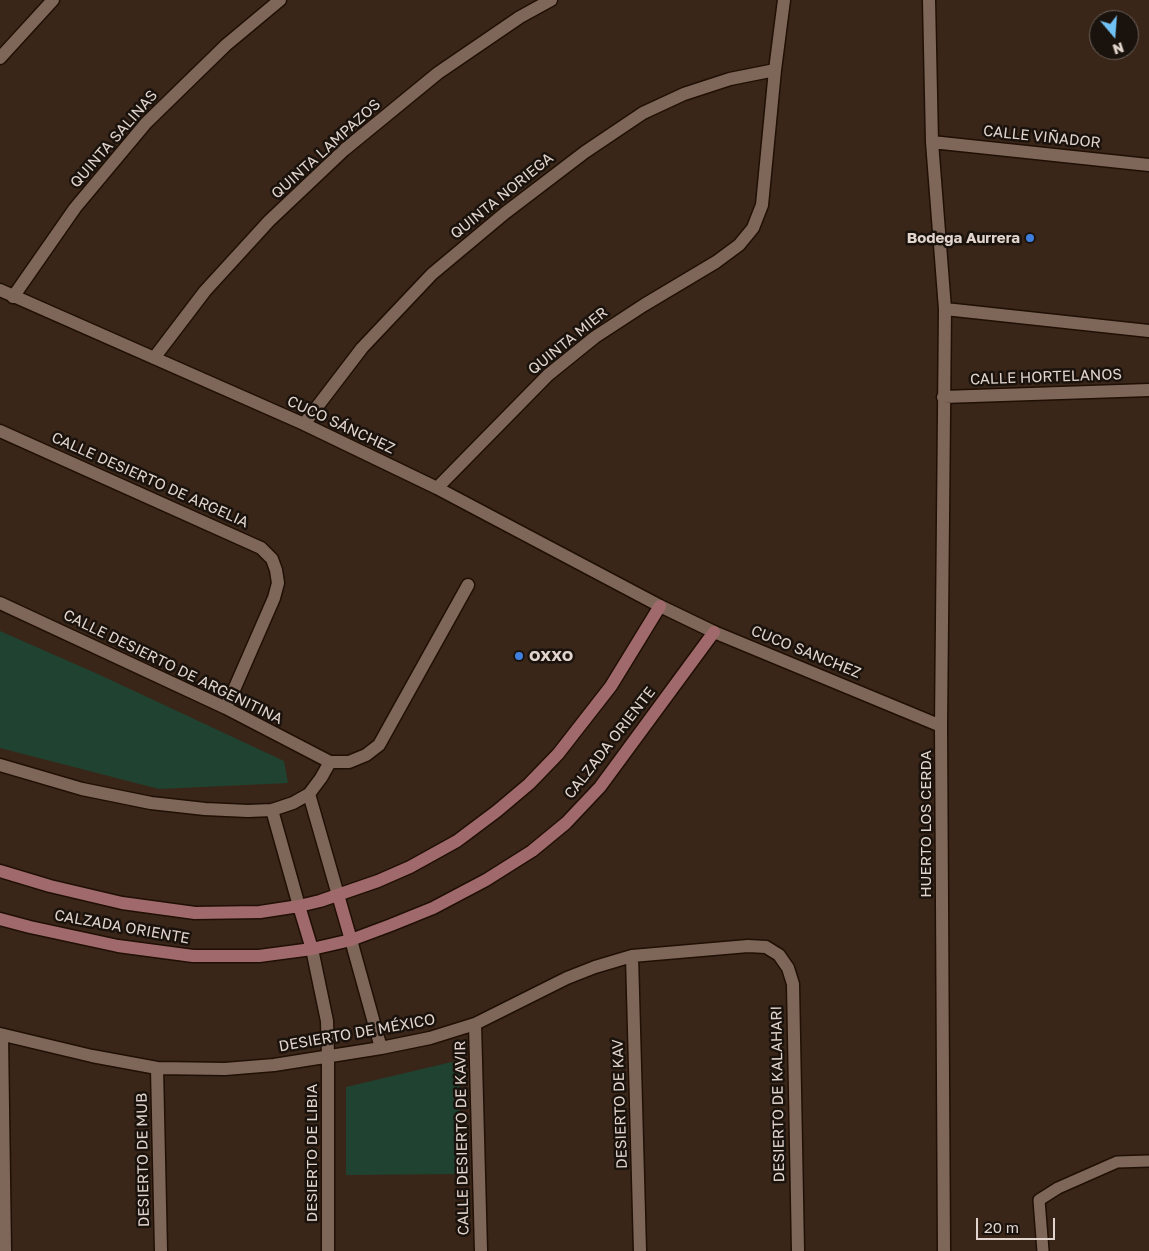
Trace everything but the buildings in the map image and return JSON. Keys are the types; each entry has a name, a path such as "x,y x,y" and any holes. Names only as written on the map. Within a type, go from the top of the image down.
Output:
{"street":[{"path":"0,58 53,0"},
{"name":"QUINTA SALINAS","path":"14,297 75,208 146,123 226,45 280,0"},
{"name":"QUINTA LAMPAZOS","path":"154,358 212,284 269,221 344,150 438,73 520,17 551,0"},
{"name":"QUINTA MIER","path":"437,488 548,375 588,342 644,305 716,262 739,245 753,228 762,205 784,0"},
{"name":"HUERTO LOS CERDA","path":"929,0 932,142 945,309 941,726 944,1251"},
{"name":"QUINTA NORIEGA","path":"304,424 362,348 432,274 505,213 585,152 643,113 684,94 730,79 775,70"},
{"name":"CALLE VIÑADOR","path":"932,142 1149,164"},
{"name":"CUCO SÁNCHEZ","path":"0,290 304,424 437,488 660,606"},
{"path":"945,309 1149,330"},
{"name":"CALLE HORTELANOS","path":"943,397 1149,390"},
{"name":"CALLE DESIERTO DE ARGELIA","path":"0,431 261,548 272,559 278,583 274,598 226,708"},
{"path":"0,765 82,789 151,803 205,809 248,811 272,810 293,803 309,794 330,762 349,762 366,755 378,745 468,585"},
{"name":"CALLE DESIERTO DE ARGENITINA","path":"0,603 226,708 330,762"},
{"name":"CUCO SANCHEZ","path":"660,606 714,632 941,726"},
{"name":"CALZADA ORIENTE","path":"0,871 50,886 122,902 195,913 260,912 299,906 378,881 410,867 457,841 498,811 516,795 558,754 612,686 660,606"},
{"name":"CALZADA ORIENTE","path":"0,919 118,946 193,956 259,956 312,949 350,940 433,908 486,880 532,851 566,823 600,787 714,632"},
{"path":"309,794 381,1048"},
{"path":"272,810 312,949"},
{"name":"DESIERTO DE MÉXICO","path":"1,1034 92,1056 158,1068 225,1069 274,1065 381,1048 430,1038 476,1024 567,978 632,956 748,946 766,947"},
{"name":"DESIERTO DE KALAHARI","path":"766,947 779,955 788,968 792,984 798,1251"},
{"name":"DESIERTO DE LIBIA","path":"312,949 327,1021 328,1251"},
{"name":"DESIERTO DE KAV","path":"632,956 640,1251"},
{"name":"CALLE DESIERTO DE KAVIR","path":"476,1024 481,1251"},
{"path":"1,1034 5,1251"},
{"name":"DESIERTO DE MUB","path":"158,1068 161,1251"}],"lane":[{"path":"1043,1251 1039,1200 1058,1188 1116,1162 1149,1161"}],"green space":[{"path":"0,631 100,675 284,761 288,783 159,789 0,748"},
{"path":"460,1060 460,1174 346,1175 346,1087"}],"place":[{"name":"Bodega Aurrera","path":"1030,238"},
{"name":"OXXO","path":"519,656"}]}
